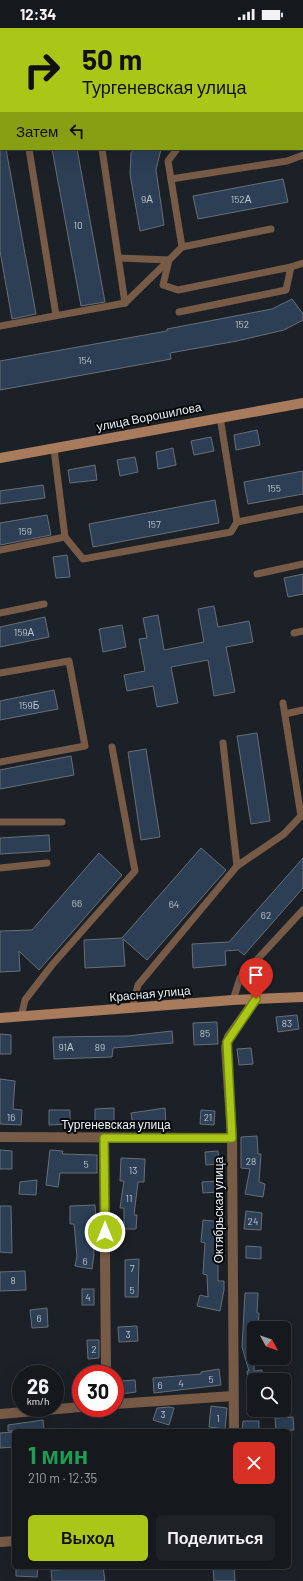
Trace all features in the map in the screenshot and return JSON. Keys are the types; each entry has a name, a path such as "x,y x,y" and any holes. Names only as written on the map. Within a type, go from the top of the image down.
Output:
{"main road":[{"name":"улица Ворошилова","path":"0,458 303,403"},
{"name":"Красная улица","path":"0,1018 132,1009 232,1000 303,997"}],"street":[{"name":"Октябрьская улица","path":"234,1429 232,1138 227,1042 256,999"},
{"name":"Тургеневская улица","path":"0,1137 232,1138"},
{"path":"104,1138 106,1365"},
{"path":"124,1403 233,1396"},
{"path":"0,1414 72,1408"},
{"path":"0,1542 12,1542"}],"lane":[{"path":"28,150 56,315"},
{"path":"102,150 125,303"},
{"path":"176,150 168,161 182,246"},
{"path":"170,179 287,161 303,155"},
{"path":"0,326 125,303 182,246 271,229"},
{"path":"119,258 169,260"},
{"path":"169,260 162,285 178,290 291,267 303,263"},
{"path":"180,312 286,290 291,267"},
{"path":"54,449 65,537 82,559 231,532 237,522 220,417"},
{"path":"237,522 303,510"},
{"path":"0,550 65,537"},
{"path":"257,574 303,564"},
{"path":"0,613 44,604"},
{"path":"294,633 303,631"},
{"path":"0,673 69,661 85,746 0,762"},
{"path":"132,1009 138,985 237,866 284,834 302,816 283,703"},
{"path":"285,714 303,710"},
{"path":"223,743 237,866"},
{"path":"21,1017 25,1000 52,965 135,870 112,747"},
{"path":"0,822 62,822"},
{"path":"0,868 46,863"},
{"path":"232,1000 240,978 303,910"}],"building":[{"path":"0,150 6,150 36,314 12,319 0,251"},
{"path":"52,150 77,150 105,302 81,306"},
{"path":"133,150 161,150 156,170 164,225 140,231 130,174 131,153"},
{"path":"283,179 288,202 198,219 193,196"},
{"path":"292,299 303,314 303,320 284,330 237,341 170,353 171,359 0,390 0,361 167,331 167,329 272,309"},
{"path":"257,430 260,445 236,450 234,435"},
{"path":"211,437 214,451 194,455 191,441"},
{"path":"173,448 176,465 158,469 156,452"},
{"path":"135,457 138,472 120,476 117,460"},
{"path":"95,465 97,480 70,483 68,470"},
{"path":"303,471 303,494 248,504 244,482"},
{"path":"43,485 45,498 0,504 0,491"},
{"path":"215,500 219,523 93,547 89,524"},
{"path":"47,515 51,535 0,545 0,523"},
{"path":"67,555 70,577 56,578 53,557"},
{"path":"303,574 303,594 288,597 284,578"},
{"path":"214,606 218,627 249,621 253,642 226,647 235,692 214,696 208,660 171,667 178,703 157,707 153,686 127,691 124,675 145,671 139,639 147,638 143,618 158,615 164,650 204,642 198,609"},
{"path":"45,617 49,637 0,647 0,627"},
{"path":"122,625 126,647 103,652 99,629"},
{"path":"54,690 58,709 0,720 0,701"},
{"path":"257,733 270,821 251,824 237,736"},
{"path":"146,749 160,837 141,840 128,752"},
{"path":"71,756 74,775 0,789 0,770"},
{"path":"49,835 50,851 0,854 0,838"},
{"path":"201,848 226,870 147,960 123,939 125,966 85,968 84,940 122,938"},
{"path":"99,853 122,875 39,970 19,951 20,971 0,972 0,931 32,930"},
{"path":"303,858 303,888 244,955 238,950 225,951 226,965 193,968 192,944 229,942"},
{"path":"297,1015 299,1029 278,1032 276,1017"},
{"path":"217,1022 218,1044 194,1045 193,1023"},
{"path":"172,1031 173,1043 113,1048 112,1057 54,1059 53,1037 127,1036"},
{"path":"0,1034 11,1035 11,1054 0,1054"},
{"path":"251,1048 253,1064 239,1065 237,1049"},
{"path":"0,1079 15,1081 13,1109 22,1110 21,1125 0,1124"},
{"path":"114,1108 114,1125 95,1125 95,1109"},
{"path":"165,1108 166,1126 133,1127 131,1113"},
{"path":"49,1110 70,1110 70,1124 49,1125"},
{"path":"201,1110 215,1111 214,1125 200,1124"},
{"path":"257,1136 258,1154 261,1154 259,1182 265,1184 263,1197 245,1194 250,1169 241,1168 241,1137"},
{"path":"0,1150 12,1151 12,1169 0,1169"},
{"path":"50,1150 63,1151 62,1154 97,1155 97,1173 60,1173 58,1187 46,1185"},
{"path":"218,1151 219,1164 206,1165 205,1152"},
{"path":"121,1158 145,1159 144,1182 138,1182 134,1215 137,1215 136,1229 124,1229 124,1208 120,1208 124,1181 120,1181"},
{"path":"37,1180 36,1195 19,1194 20,1182"},
{"path":"217,1181 218,1192 203,1193 202,1182"},
{"path":"95,1205 96,1223 92,1223 94,1254 92,1269 75,1266 77,1256 74,1224 70,1224 70,1206"},
{"path":"0,1206 11,1206 12,1253 0,1252"},
{"path":"246,1211 262,1213 261,1230 244,1229"},
{"path":"203,1220 222,1222 218,1258 218,1281 224,1281 224,1290 220,1311 197,1306 200,1295 208,1297 207,1275 203,1274 205,1243 201,1242"},
{"path":"246,1246 261,1247 261,1259 246,1258"},
{"path":"139,1259 138,1297 125,1297 125,1260"},
{"path":"25,1271 26,1290 0,1291 0,1272"},
{"path":"82,1289 94,1289 94,1305 82,1305"},
{"path":"245,1293 258,1293 257,1313 259,1313 258,1321 247,1321 247,1364 242,1347"},
{"path":"47,1308 48,1327 32,1328 30,1310"},
{"path":"137,1326 138,1341 119,1342 118,1327"},
{"path":"87,1340 99,1340 99,1358 88,1359"},
{"path":"247,1365 254,1365 254,1371 262,1370 262,1373 247,1373 247,1371 249,1371"},
{"path":"219,1369 221,1385 154,1393 153,1378 201,1374 201,1372"},
{"path":"135,1380 136,1392 124,1394 124,1381"},
{"path":"211,1406 227,1408 225,1429 209,1427"},
{"path":"157,1408 174,1408 169,1425 153,1420"},
{"path":"293,1417 294,1430 276,1429 275,1418"},
{"path":"43,1420 44,1429 12,1429 12,1431 8,1431 8,1425"},
{"path":"243,1421 259,1421 259,1429 242,1429"},
{"path":"12,1432 12,1447 0,1448 0,1433"},
{"path":"16,1569 38,1569 37,1577 16,1576"},
{"path":"103,1569 105,1581 52,1581 51,1570"},
{"path":"213,1569 234,1569 235,1581 214,1581"}],"route":[{"path":"105,1232 104,1138 232,1138 226,1047 232,1032 256,999"}]}
